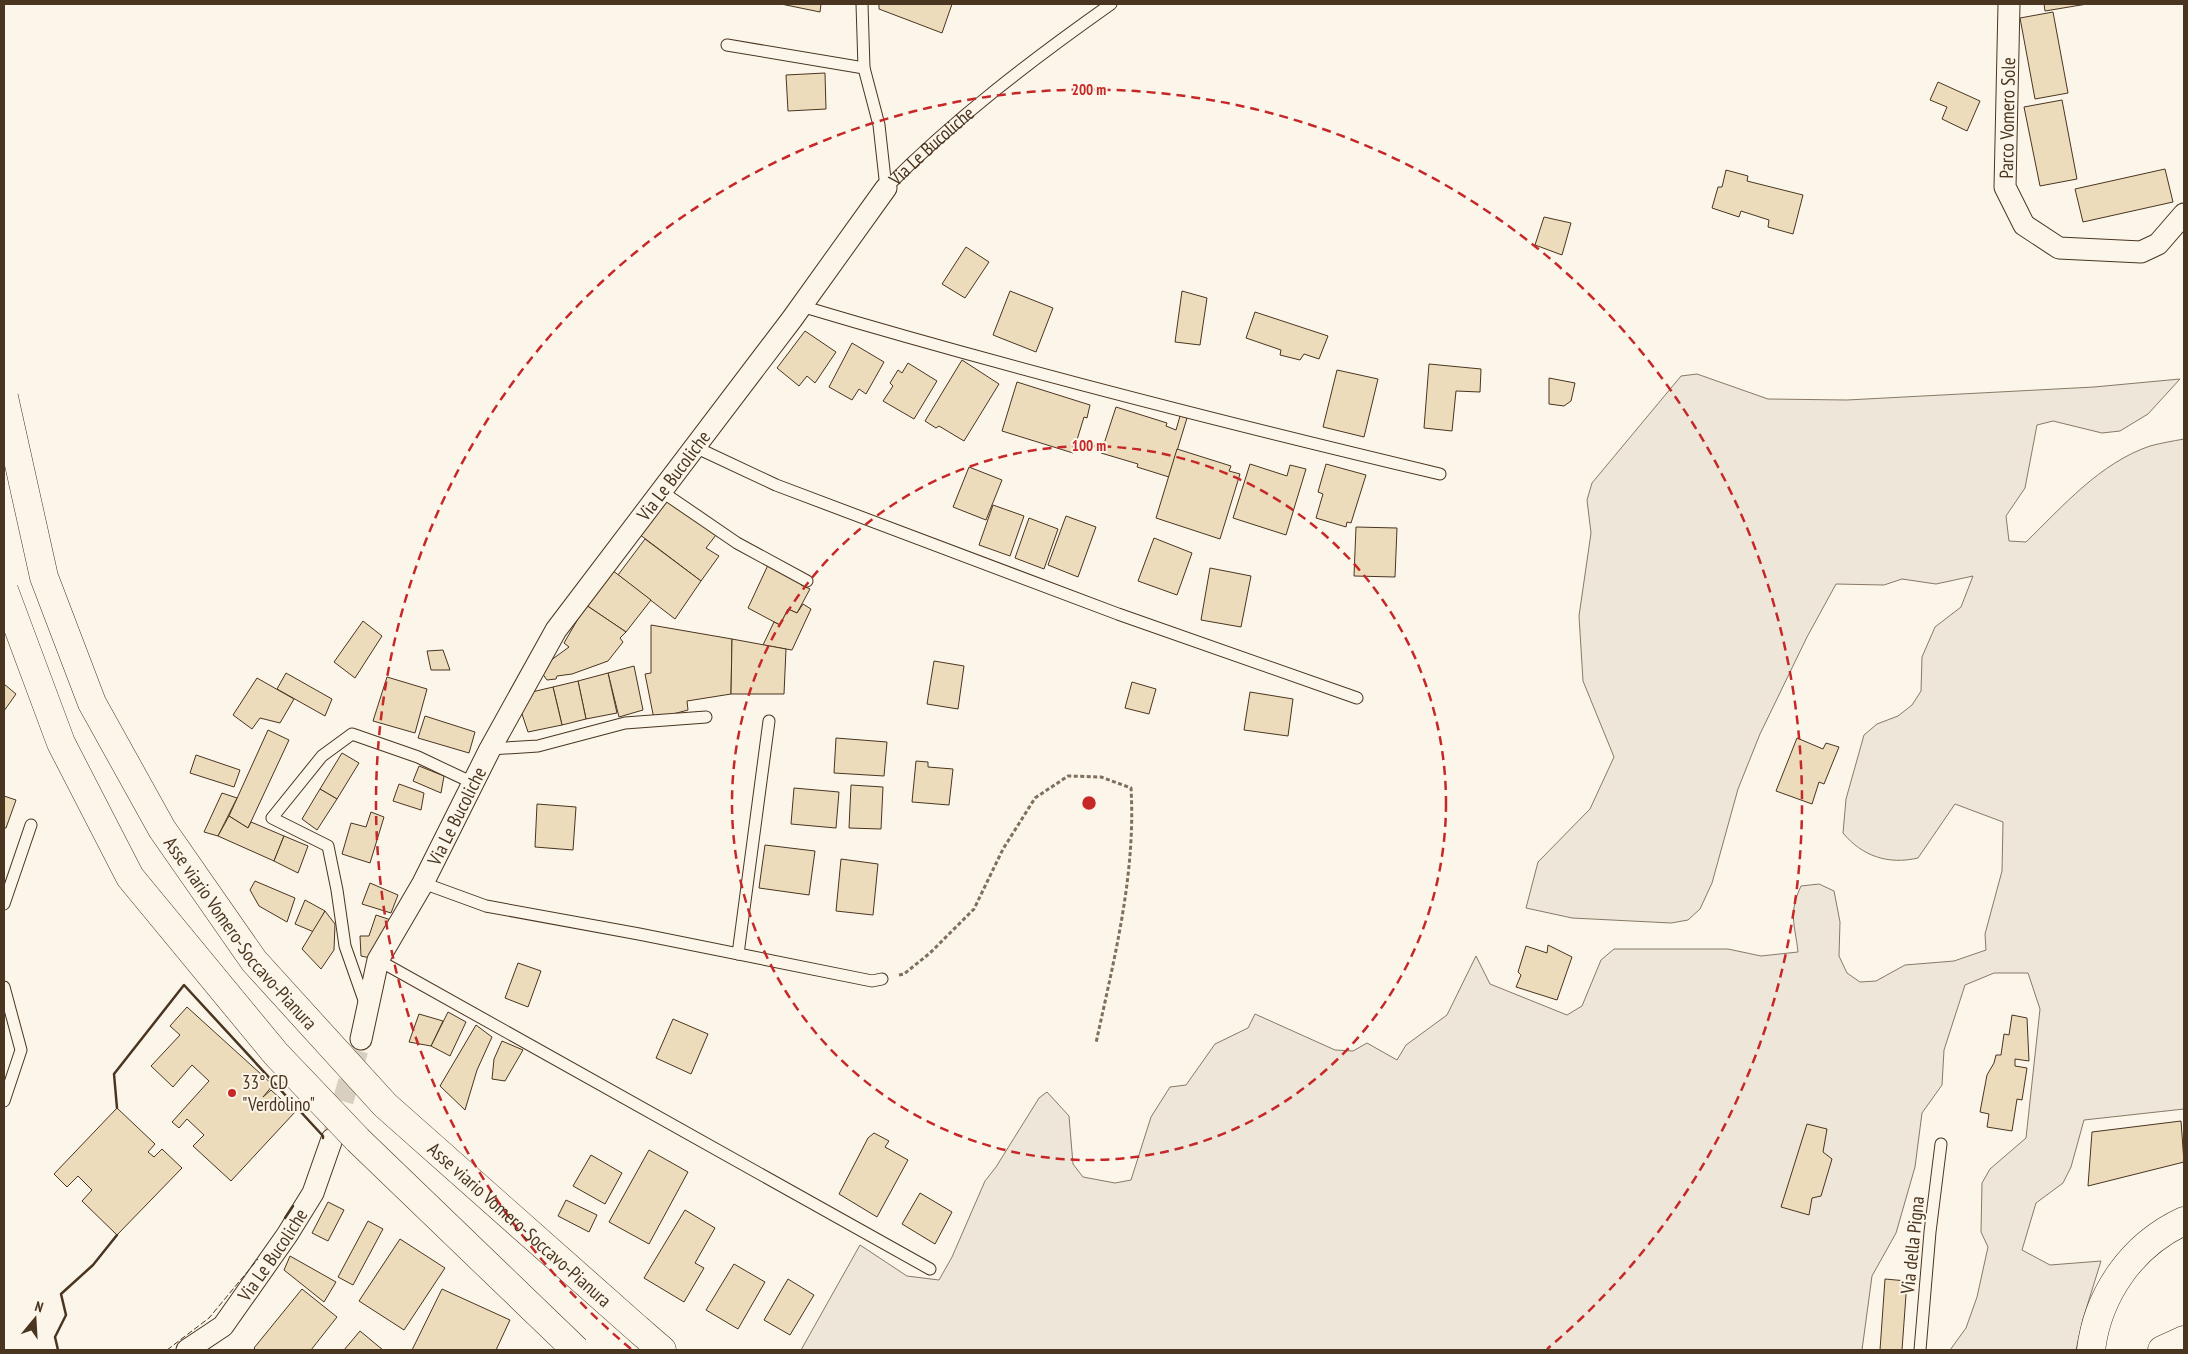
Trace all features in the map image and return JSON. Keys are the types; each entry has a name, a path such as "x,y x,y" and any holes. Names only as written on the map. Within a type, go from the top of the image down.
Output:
{"highway":[{"name":"Asse viario Vomero-Soccavo-Pianura","path":"4,397 44,577 92,703 162,828 254,961 385,1105 662,1350"},
{"path":"4,590 61,743 130,877 276,1054 358,1140 576,1350"},
{"path":"2091,1350 2102,1304 2112,1286 2137,1253 2155,1237 2184,1221"},
{"path":"2162,1350 2184,1340"}],"street":[{"name":"Parco Vomero Sole","path":"2009,4 2006,187 2024,225 2059,248 2141,252 2158,244 2184,214"},
{"name":"Via Le Bucoliche","path":"361,1039 378,960 423,883 490,749 556,630 801,306 886,188"},
{"name":"Via Le Bucoliche","path":"187,1350 223,1326 287,1235 313,1193 332,1139"}],"lane":[{"path":"862,4 864,68 879,125 886,188"},
{"name":"Via Le Bucoliche","path":"886,188 925,148 1064,37 1111,4"},
{"path":"727,45 864,68"},
{"path":"801,306 909,338 1299,441 1440,474"},
{"path":"695,447 776,485 1118,614 1357,698"},
{"path":"662,491 737,543 807,581"},
{"path":"490,749 538,746 625,723 706,718"},
{"path":"738,954 769,721"},
{"path":"367,1010 345,946 328,846 272,818 322,756 352,734 418,757 473,783"},
{"path":"4,904 31,825"},
{"path":"423,883 486,906 872,981 882,979"},
{"path":"378,960 930,1269"},
{"path":"4,987 20,1050 4,1101"},
{"name":"Via della Pigna","path":"1920,1350 1930,1232 1941,1144"}],"path":[{"path":"882,979 904,974 930,952 974,909 1003,849 1035,798 1068,776 1101,777 1131,788 1133,824 1128,888 1096,1044"}],"shaded area":[{"path":"1697,374 1768,399 1847,400 2094,387 2180,379 2148,414 2120,431 2102,433 2053,421 2037,425 2025,488 2006,516 2009,541 2026,542 2068,500 2115,463 2150,446 2184,439 2184,1109 2084,1120 2071,1167 2063,1183 2036,1203 2022,1250 2050,1265 2101,1261 2083,1319 2076,1350 1950,1350 1966,1328 1977,1297 1988,1247 1981,1232 1982,1183 1990,1169 2026,1138 2040,1009 2028,973 1994,973 1965,985 1944,1050 1942,1085 1922,1113 1915,1167 1896,1233 1872,1276 1862,1350 801,1350 860,1245 907,1276 939,1280 952,1257 985,1181 996,1167 1039,1098 1047,1092 1069,1116 1073,1164 1083,1177 1115,1183 1131,1180 1151,1117 1170,1087 1186,1085 1215,1044 1248,1028 1255,1014 1335,1050 1353,1051 1367,1043 1397,1060 1406,1045 1447,1015 1476,956 1490,984 1567,1015 1582,1006 1601,960 1614,949 1728,949 1761,956 1798,952 1794,919 1797,896 1801,886 1819,884 1834,891 1840,922 1839,956 1847,973 1860,982 1876,981 1905,965 1954,961 1986,950 1985,934 2002,871 2003,822 1955,804 1918,858 1907,860 1876,857 1859,848 1843,833 1846,799 1864,735 1877,724 1898,716 1912,705 1921,691 1922,657 1935,627 1961,607 1973,576 1936,584 1902,579 1884,585 1836,584 1807,637 1760,734 1738,789 1712,883 1700,909 1688,920 1671,923 1572,918 1526,908 1538,862 1590,809 1614,757 1583,681 1579,616 1591,533 1587,500 1592,483 1681,376"}],"building":[{"path":"781,4 821,4 820,12"},
{"path":"879,4 952,4 942,33 879,9"},
{"path":"2044,4 2087,4 2045,11"},
{"path":"2053,12 2068,93 2035,99 2020,18"},
{"path":"825,73 826,109 788,111 786,75"},
{"path":"1938,82 1980,101 1967,131 1942,119 1947,107 1930,100"},
{"path":"2062,100 2077,179 2040,186 2024,107"},
{"path":"2165,169 2173,202 2083,222 2075,189"},
{"path":"1726,170 1748,176 1747,181 1803,195 1793,234 1768,227 1769,220 1741,211 1739,217 1712,208 1718,187 1722,187"},
{"path":"1544,217 1571,223 1562,255 1535,245"},
{"path":"966,247 989,262 965,298 942,284"},
{"path":"1010,291 1053,308 1036,352 993,335"},
{"path":"1182,291 1207,298 1200,345 1175,342"},
{"path":"1255,312 1328,336 1319,359 1304,354 1300,360 1280,355 1281,350 1246,338"},
{"path":"805,331 836,352 815,383 807,376 799,386 777,368"},
{"path":"852,343 884,362 866,394 859,389 852,400 829,387"},
{"path":"962,360 999,384 964,441 939,426 936,428 925,421"},
{"path":"908,363 937,381 914,419 883,401 893,386 890,383 898,370 902,373"},
{"path":"1429,364 1481,369 1480,392 1456,391 1452,431 1424,428"},
{"path":"1337,370 1378,379 1364,437 1323,427"},
{"path":"1549,378 1575,383 1571,401 1564,406 1549,404"},
{"path":"1017,382 1090,405 1087,418 1084,417 1073,453 1002,431"},
{"path":"1116,407 1167,423 1166,426 1176,430 1180,416 1187,418 1169,477 1137,467 1138,464 1101,453"},
{"path":"1177,449 1231,466 1229,471 1240,474 1220,539 1156,518"},
{"path":"1250,464 1287,476 1290,465 1306,469 1286,535 1233,518"},
{"path":"1326,464 1366,475 1351,523 1347,522 1346,527 1316,518 1323,494 1318,492"},
{"path":"969,467 1002,480 986,520 953,507"},
{"path":"665,498 716,535 706,548 719,556 701,581 639,534"},
{"path":"993,505 1024,516 1010,556 979,545"},
{"path":"1066,516 1096,527 1078,577 1048,565"},
{"path":"1029,518 1058,529 1044,569 1015,558"},
{"path":"1356,527 1397,528 1395,577 1354,576"},
{"path":"1154,538 1192,553 1177,595 1138,581"},
{"path":"645,539 701,581 675,619 618,575"},
{"path":"768,565 801,581 801,585 810,589 797,613 788,609 780,625 748,608"},
{"path":"1210,568 1251,576 1241,627 1201,620"},
{"path":"612,570 651,600 626,632 586,605"},
{"path":"803,604 811,609 792,650 763,645 774,622 780,625 788,609 797,613"},
{"path":"586,605 626,632 620,638 623,642 608,661 572,674 557,676 556,679 547,680 542,673 543,666 569,647 564,643"},
{"path":"363,621 382,636 355,678 334,662"},
{"path":"651,625 732,639 731,694 687,701 688,710 654,719 645,674 651,673"},
{"path":"732,639 786,649 784,694 731,694"},
{"path":"443,650 450,670 431,670 427,651"},
{"path":"934,661 964,666 958,709 927,704"},
{"path":"634,666 643,710 619,717 608,673"},
{"path":"286,673 332,699 325,716 277,689"},
{"path":"608,673 617,713 586,719 578,681"},
{"path":"387,677 427,689 415,733 373,721"},
{"path":"257,678 294,699 280,723 260,718 252,729 233,715"},
{"path":"578,681 586,719 562,725 553,687"},
{"path":"1132,682 1156,689 1149,714 1125,708"},
{"path":"4,684 16,694 4,711"},
{"path":"553,687 562,725 528,732 522,714 525,701 532,692"},
{"path":"1250,692 1293,699 1288,736 1244,730"},
{"path":"425,716 475,732 469,753 418,738"},
{"path":"268,730 289,740 248,828 229,816"},
{"path":"836,738 887,742 884,776 834,773"},
{"path":"1797,738 1823,749 1826,743 1839,747 1824,784 1819,782 1812,804 1776,791"},
{"path":"342,753 359,763 337,799 320,789"},
{"path":"196,755 240,770 234,787 190,773"},
{"path":"916,761 928,762 928,767 953,769 949,805 912,802"},
{"path":"419,766 444,776 441,793 413,781"},
{"path":"399,784 424,793 421,810 393,801"},
{"path":"851,785 883,787 881,829 849,828"},
{"path":"794,788 839,792 836,828 791,824"},
{"path":"320,789 337,799 317,830 302,819"},
{"path":"222,793 237,798 218,836 204,832"},
{"path":"4,796 16,800 6,828 4,828"},
{"path":"537,804 576,807 573,850 535,847"},
{"path":"371,812 384,817 370,863 342,854 351,823 366,827"},
{"path":"229,816 248,828 251,822 284,836 274,861 218,836"},
{"path":"284,836 308,846 298,873 274,861"},
{"path":"765,845 815,851 809,895 759,888"},
{"path":"841,859 878,864 873,915 836,911"},
{"path":"255,881 295,898 287,922 259,906 250,890"},
{"path":"370,883 398,895 391,913 362,904"},
{"path":"305,900 325,911 314,932 295,924"},
{"path":"325,911 335,924 334,950 321,969 302,949"},
{"path":"376,915 391,920 370,958 361,956 360,936 369,936"},
{"path":"1548,945 1572,957 1557,1000 1516,987 1521,975 1518,972 1526,946 1547,953"},
{"path":"518,963 541,971 528,1007 505,998"},
{"name":"33° CD \"Verdolino\"","path":"187,1007 273,1085 263,1097 271,1090 295,1112 231,1181 193,1146 204,1135 187,1119 179,1128 172,1122 209,1081 192,1065 173,1087 151,1066 180,1035 170,1026"},
{"path":"448,1012 466,1022 450,1056 431,1046"},
{"path":"419,1014 443,1021 431,1046 409,1042"},
{"path":"2012,1015 2027,1018 2029,1061 2015,1059 2015,1066 2027,1068 2022,1100 2017,1099 2012,1131 1987,1127 1989,1114 1980,1112 1987,1075 1996,1055 2001,1055 2004,1034 2009,1035"},
{"path":"673,1019 708,1034 691,1074 656,1058"},
{"path":"476,1025 492,1037 477,1070 465,1110 440,1086"},
{"path":"502,1041 523,1050 505,1081 492,1079 494,1059"},
{"path":"117,1108 155,1144 148,1152 154,1157 162,1149 182,1168 117,1235 82,1201 92,1190 78,1176 67,1187 54,1174"},
{"path":"2181,1121 2184,1162 2088,1186 2092,1132"},
{"path":"1807,1124 1827,1129 1823,1152 1832,1159 1821,1196 1812,1198 1809,1215 1781,1207"},
{"path":"874,1133 889,1141 885,1147 908,1160 877,1217 839,1194 868,1138"},
{"path":"649,1150 688,1172 649,1244 609,1222"},
{"path":"591,1155 622,1173 605,1204 573,1186"},
{"path":"920,1193 952,1212 935,1244 902,1224"},
{"path":"566,1200 597,1215 589,1232 558,1216"},
{"path":"328,1202 344,1210 328,1241 312,1233"},
{"path":"685,1210 715,1228 695,1263 704,1268 684,1302 644,1278"},
{"path":"368,1221 383,1229 353,1285 338,1277"},
{"path":"400,1239 445,1268 404,1330 359,1301"},
{"path":"290,1256 336,1282 324,1302 284,1270"},
{"path":"734,1264 765,1282 738,1329 706,1310"},
{"path":"788,1279 814,1295 790,1335 764,1320"},
{"path":"1885,1279 1907,1281 1902,1350 1880,1350"},
{"path":"302,1289 337,1317 311,1350 256,1350 254,1348"},
{"path":"442,1289 510,1320 496,1350 412,1350"},
{"path":"360,1331 383,1350 344,1350"}],"tunnel":[{"path":"334,1132 361,1039"}],"fence":[{"path":"167,1350 209,1318 258,1259"}],"wall":[{"path":"117,1108 114,1074 184,985 323,1138"},
{"path":"285,1218 293,1206"},
{"path":"58,1350 55,1337 66,1315 61,1294 93,1265 117,1235"}],"place":[{"name":"33° CD \"Verdolino\"","path":"232,1093"}]}
